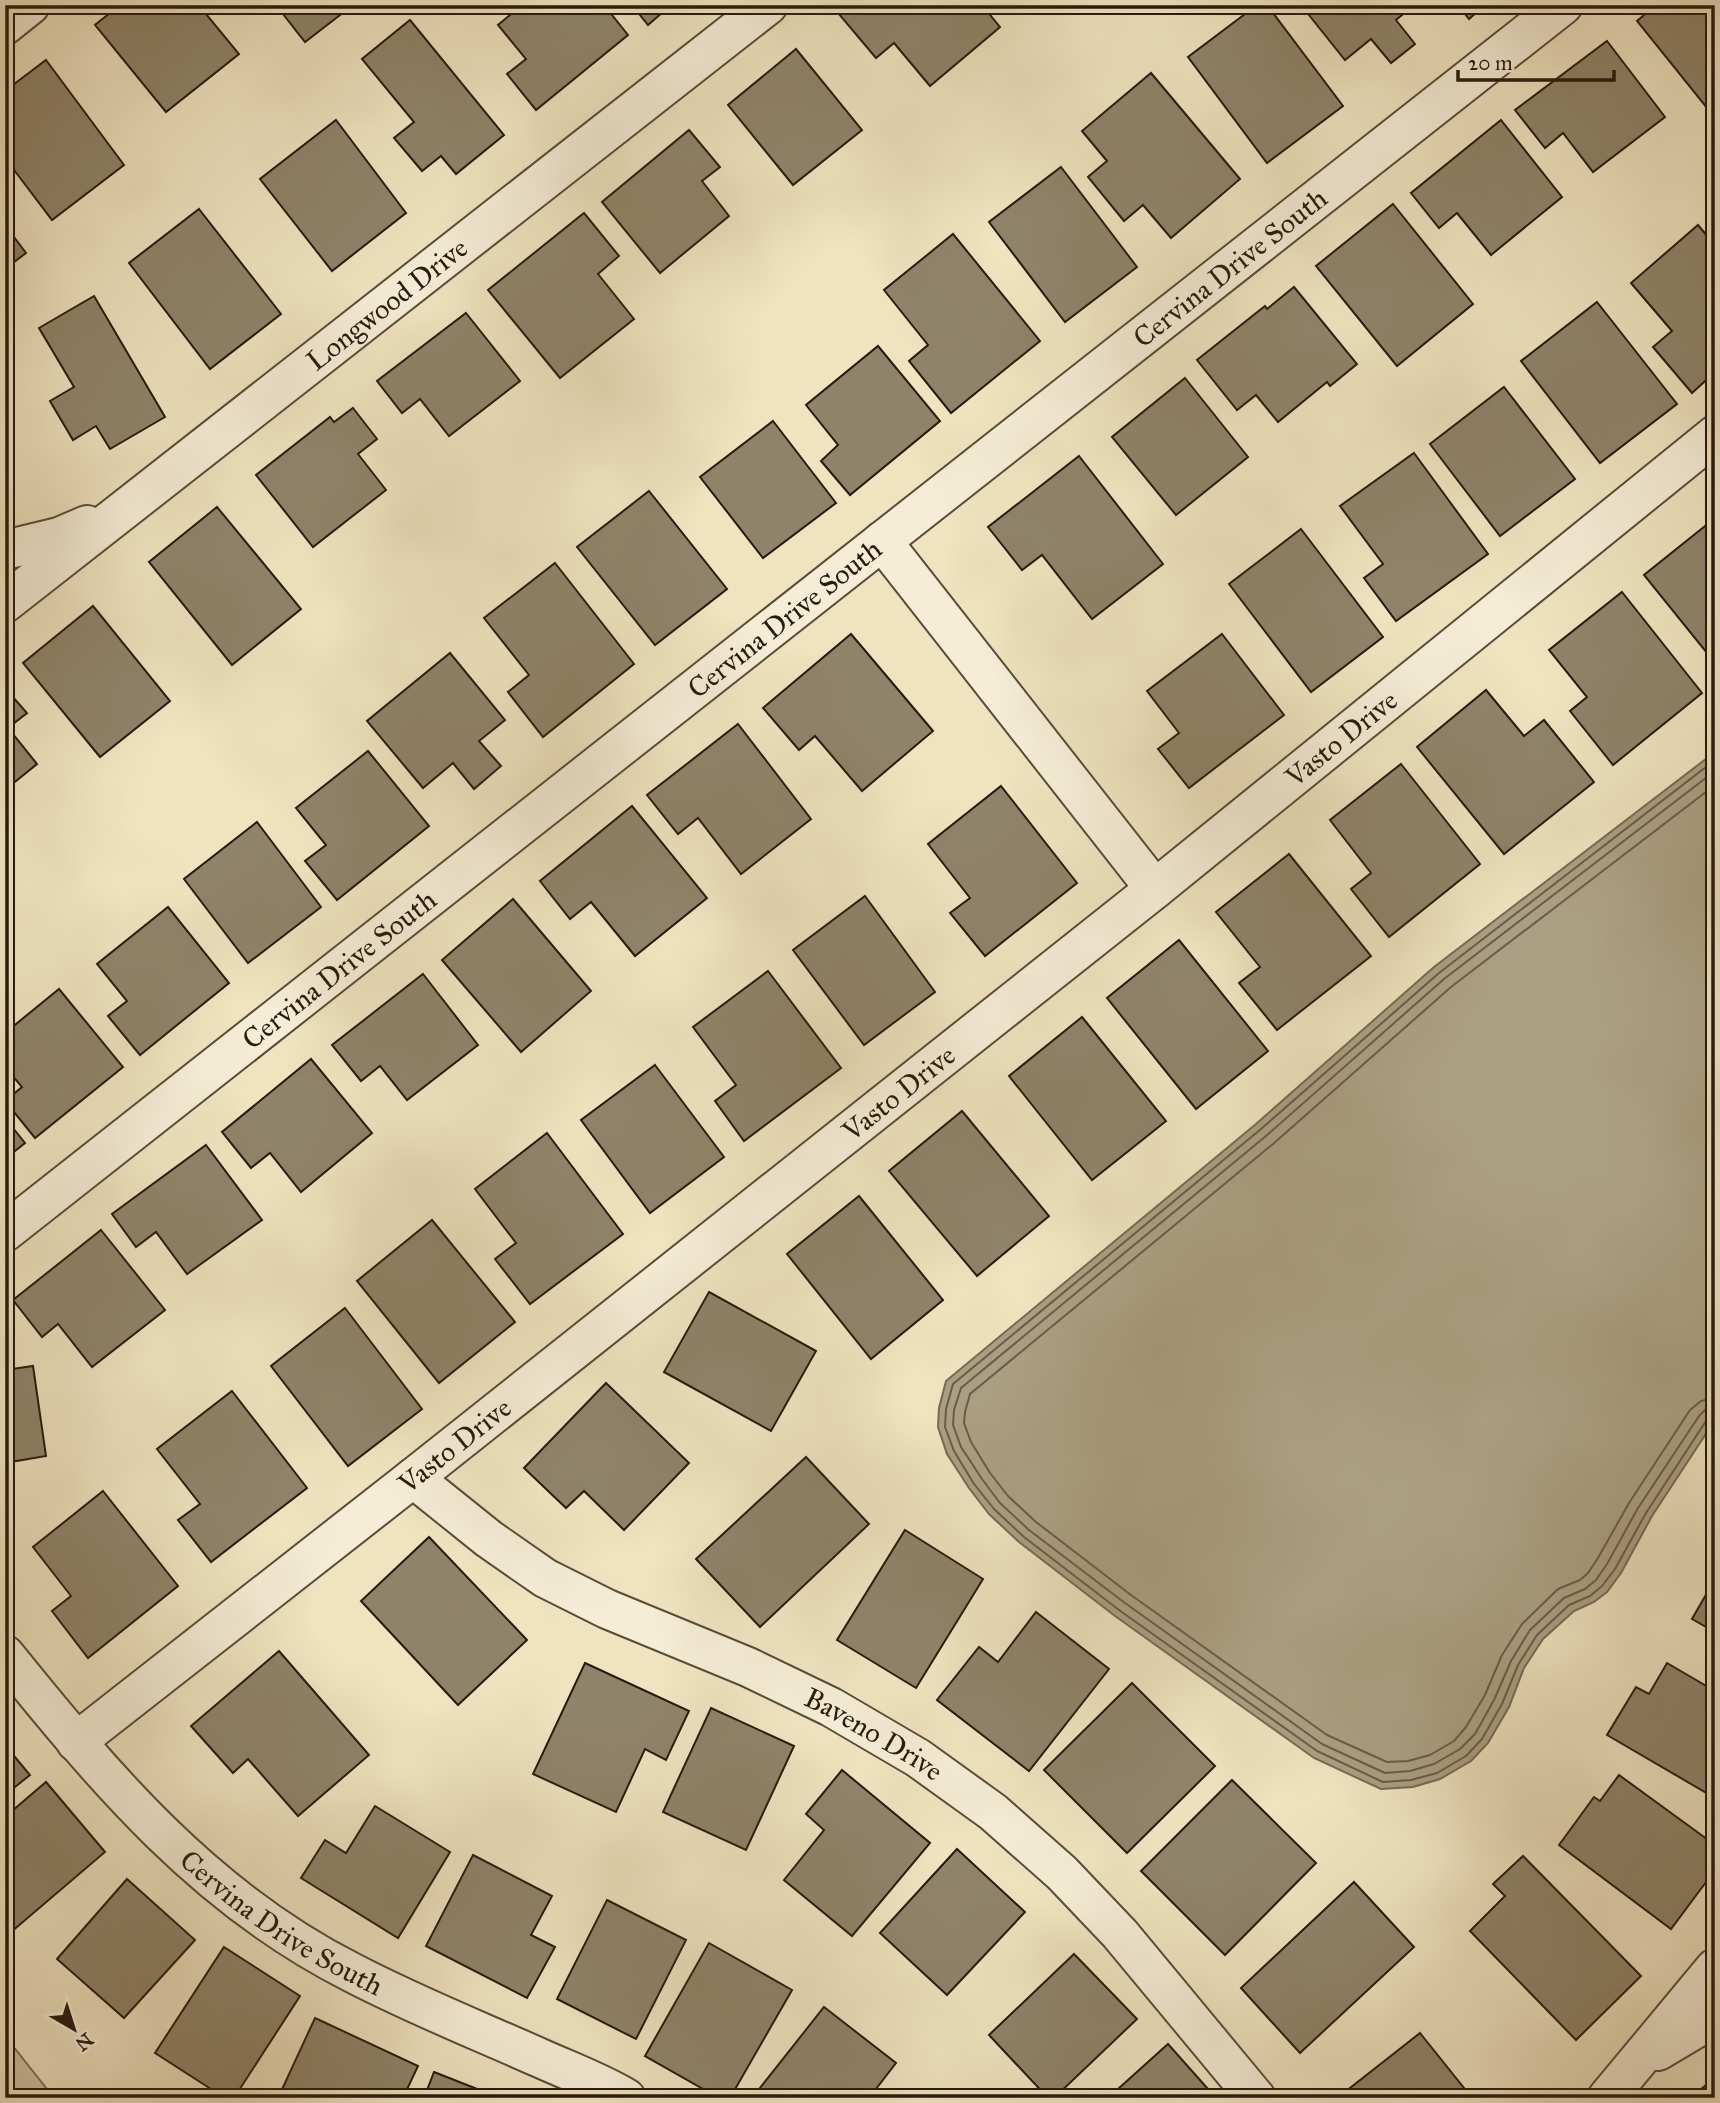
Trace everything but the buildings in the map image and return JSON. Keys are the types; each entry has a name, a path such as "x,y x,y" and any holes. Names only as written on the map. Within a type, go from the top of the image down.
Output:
{"street":[{"path":"5,25 30,5"},
{"name":"Longwood Drive","path":"5,603 768,5"},
{"name":"Cervina Drive South","path":"5,1232 1563,5"},
{"name":"Vasto Drive","path":"76,1742 413,1479 1155,889 1715,435"},
{"path":"5,550 59,537 121,511"},
{"path":"882,541 1155,889"},
{"name":"Baveno Drive","path":"413,1479 488,1539 545,1578 607,1609 748,1667 831,1707 918,1758 993,1812 1062,1873 1120,1934 1256,2098"},
{"name":"Cervina Drive South","path":"5,1655 76,1742 151,1824 212,1880 284,1932 349,1972 626,2098"},
{"path":"1612,2093 1715,1968"},
{"path":"1612,2093 1658,2051 1715,2020"}],"shaded area":[{"path":"5,2036 54,2098 5,2098"}],"water":[{"path":"1715,752 1715,1420 1652,1516 1621,1573 1607,1592 1594,1602 1574,1611 1543,1639 1524,1668 1509,1707 1488,1743 1471,1761 1440,1779 1413,1787 1381,1789 1314,1758 1115,1616 1019,1542 989,1514 947,1454 938,1427 939,1408 946,1381 1256,1124 1434,967"}]}
